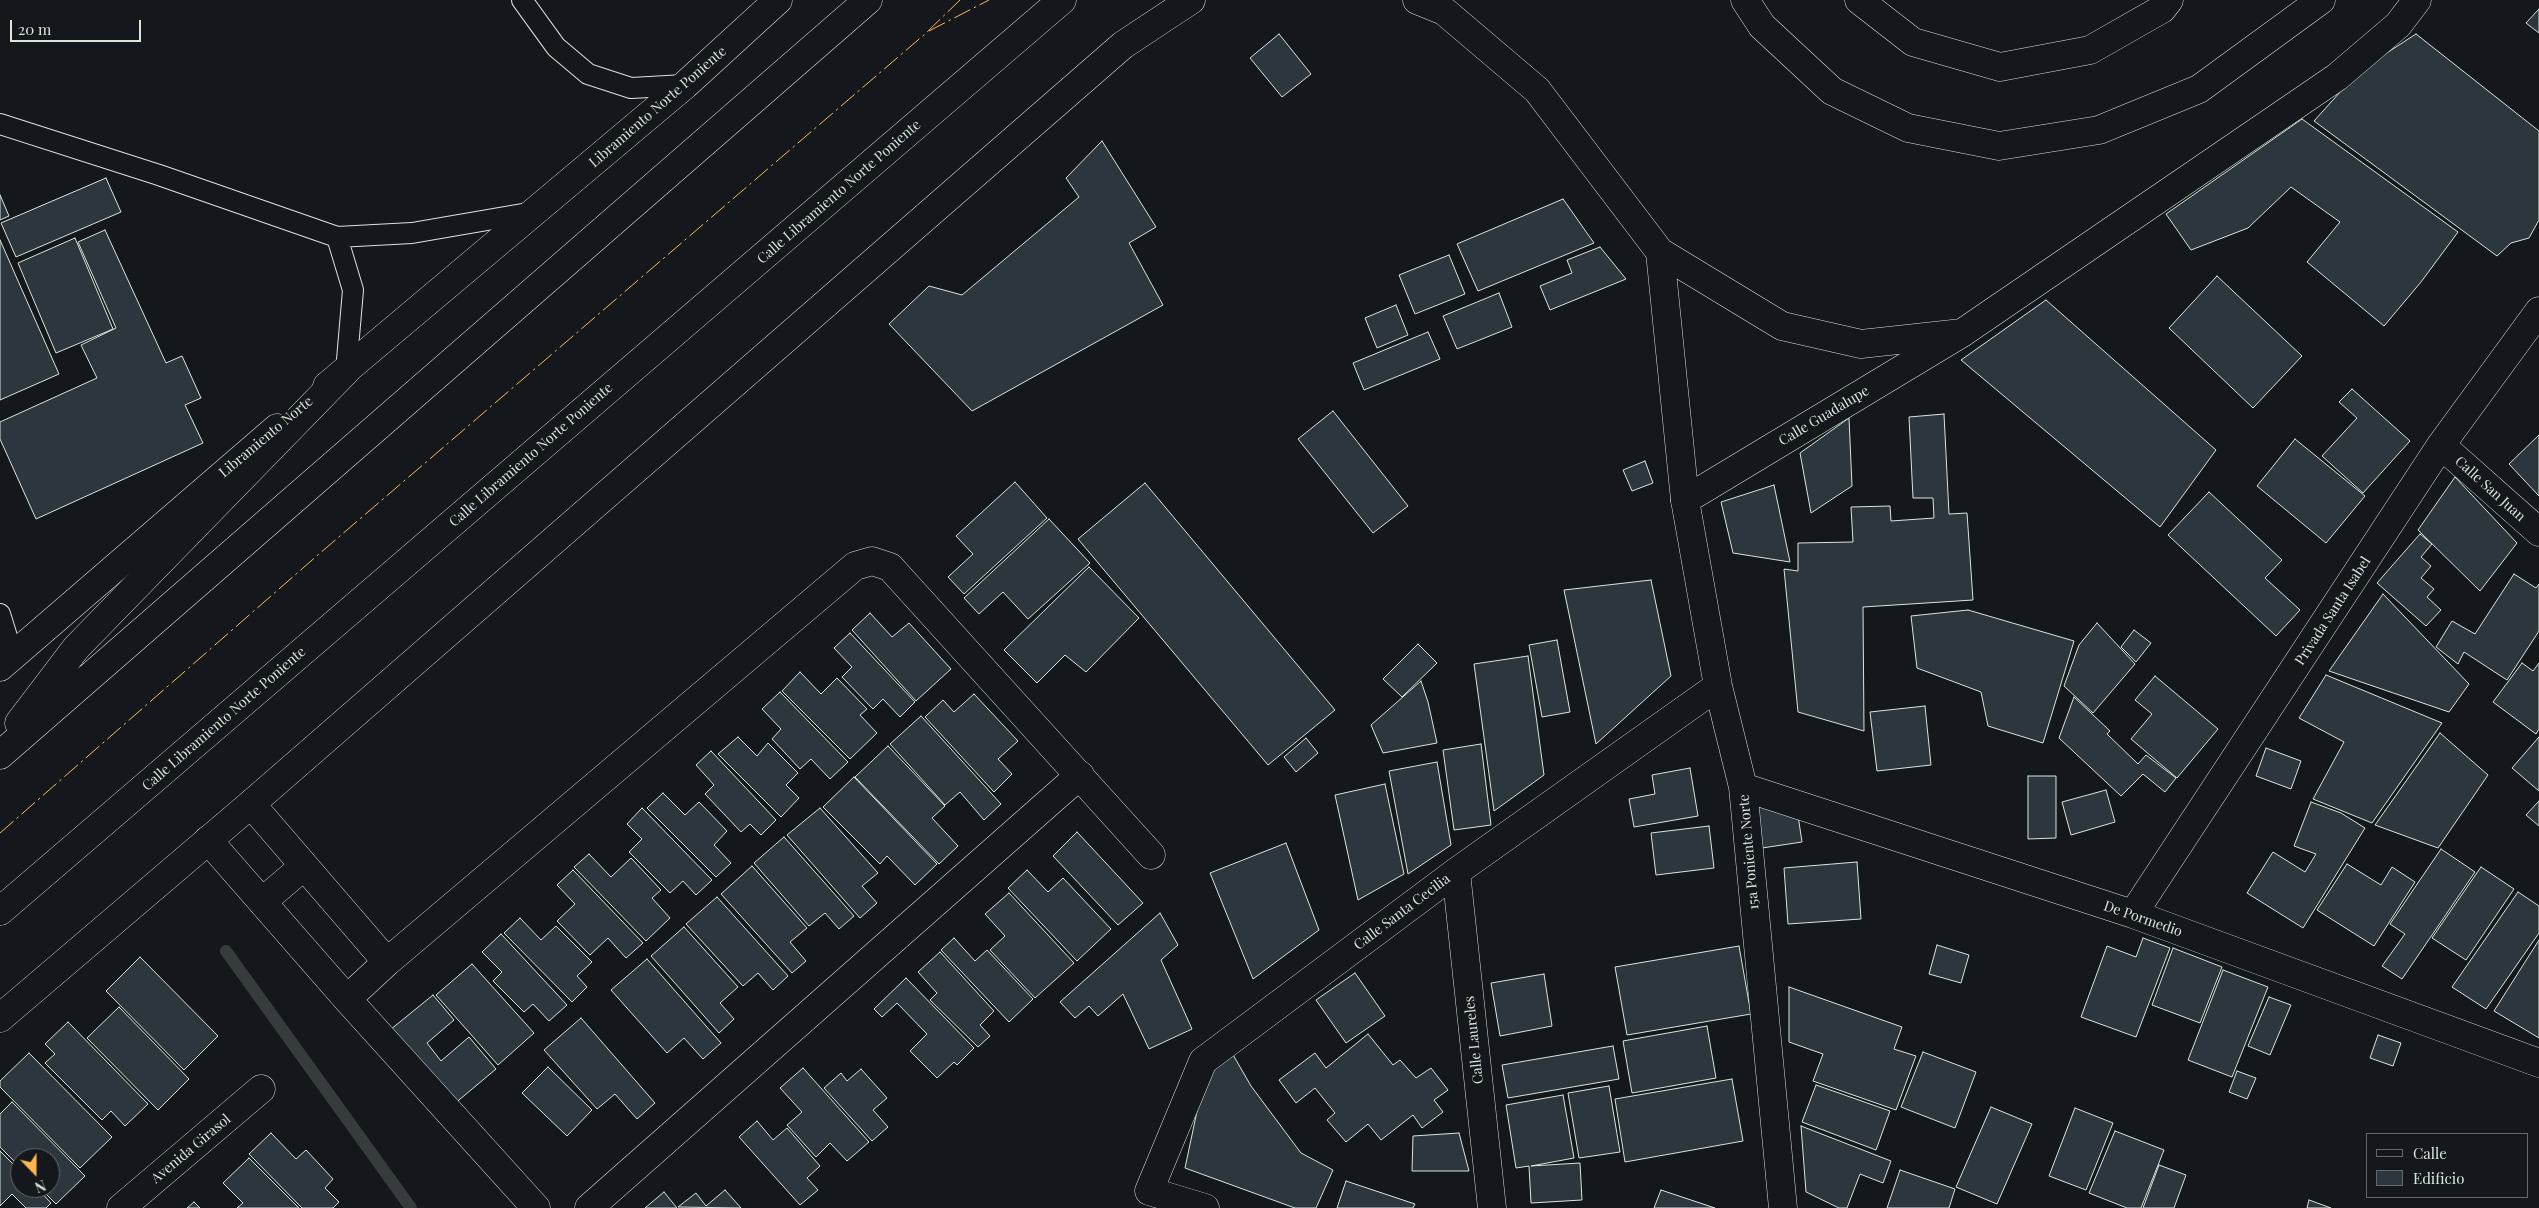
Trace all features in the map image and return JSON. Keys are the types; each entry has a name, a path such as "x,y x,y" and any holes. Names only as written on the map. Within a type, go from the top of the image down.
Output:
{"main road":[{"name":"Libramiento Norte Poniente","path":"536,212 684,86 778,0"},
{"path":"0,755 868,0"},
{"name":"Calle Libramiento Norte Poniente","path":"0,911 1062,0"},
{"path":"0,1018 251,804 1123,45 1191,0"},
{"path":"1418,0 1444,11 1537,90 1660,252 1782,326 1862,344 1962,332"},
{"path":"1745,0 1762,26 1832,91 1908,128 1999,146 2099,130 2199,89 2321,0"},
{"path":"1859,0 1913,42 2000,67 2090,50 2162,9 2169,0"},
{"name":"Calle Guadalupe","path":"1685,500 1962,332 2337,77 2398,26 2417,0"},
{"name":"Libramiento Norte","path":"7,662 245,454 536,212"},
{"name":"15a Poniente Norte","path":"1660,252 1685,500 1718,686 1743,787 1783,1208"},
{"name":"Privada Santa Isabel","path":"2134,914 2442,445 2539,311"},
{"path":"0,749 76,648 346,371"},
{"name":"Calle San Juan","path":"2442,445 2539,532"},
{"path":"347,999 387,962 855,566 872,561 890,567 1151,855"},
{"name":"Calle Santa Cecilia","path":"1205,1208 1149,1191 1203,1061 1456,872 1718,686"},
{"path":"589,1208 1080,775"},
{"name":"De Pormedio","path":"1743,787 2134,914 2539,1063"},
{"path":"251,804 387,962"},
{"path":"208,840 347,999 536,1208"},
{"path":"262,902 304,866"},
{"name":"Calle Laureles","path":"1456,872 1492,1208"},
{"name":"Avenida Girasol","path":"121,1208 261,1089"}],"lane":[{"path":"522,0 556,47 588,74 631,88 684,86"},
{"path":"0,124 159,175 337,237 412,233 536,212"},
{"path":"337,237 353,290 346,371"},
{"path":"0,614 7,662"}],"building":[{"path":"2539,9 2539,33 2526,23"},
{"path":"1279,34 1311,74 1282,97 1250,58"},
{"path":"2416,34 2539,131 2539,220 2529,238 2511,243 2497,256 2314,121 2359,71"},
{"path":"2302,119 2458,232 2421,282 2384,326 2307,262 2340,222 2291,187 2248,228 2191,250 2166,214"},
{"path":"1102,141 1156,227 1129,243 1163,305 972,411 889,324 929,286 962,295 1079,197 1066,178"},
{"path":"106,178 121,212 16,257 1,223"},
{"path":"0,195 9,216 0,220"},
{"path":"1563,199 1594,243 1478,291 1457,244"},
{"path":"105,230 166,363 182,356 201,398 185,405 203,443 36,519 0,439 0,422 97,378 81,345 116,328 78,242"},
{"path":"75,238 113,329 56,353 18,263"},
{"path":"0,240 59,374 0,400"},
{"path":"1600,247 1626,279 1550,310 1540,286 1572,273 1567,260"},
{"path":"1449,255 1465,294 1415,314 1399,275"},
{"path":"2217,276 2302,356 2253,408 2169,328"},
{"path":"1499,293 1512,327 1457,349 1443,316"},
{"path":"2046,300 2216,450 2160,527 1961,360"},
{"path":"1396,305 1408,335 1377,348 1365,318"},
{"path":"1428,332 1440,359 1364,390 1353,363"},
{"path":"2352,389 2410,441 2363,493 2322,456 2357,418 2339,402"},
{"path":"1333,411 1408,506 1373,533 1298,439"},
{"path":"1944,414 1949,514 1967,513 1973,600 1863,607 1864,731 1798,712 1784,569 1798,571 1798,543 1853,542 1851,507 1890,506 1891,521 1934,518 1933,498 1913,498 1909,417"},
{"path":"1849,418 1852,486 1811,513 1800,453"},
{"path":"2539,435 2539,496 2509,464"},
{"path":"2295,439 2365,496 2326,543 2257,486"},
{"path":"1645,461 1653,483 1632,491 1623,470"},
{"path":"2455,477 2517,543 2480,591 2418,530"},
{"path":"1015,482 1047,518 964,594 948,577 973,554 956,536"},
{"path":"1145,483 1335,710 1268,765 1078,539"},
{"path":"1774,485 1790,562 1733,553 1721,502"},
{"path":"2209,492 2282,560 2265,578 2300,610 2276,636 2168,535"},
{"path":"1049,519 1090,563 1028,619 1003,592 979,614 964,598"},
{"path":"2420,534 2432,544 2421,557 2431,566 2421,578 2434,589 2427,597 2441,610 2426,626 2377,583"},
{"path":"1089,567 1139,618 1086,672 1065,655 1037,683 1004,650"},
{"path":"2514,574 2536,588 2539,584 2539,631 2507,680 2464,652 2458,664 2436,647 2452,621 2475,634"},
{"path":"1651,580 1671,676 1596,744 1564,590"},
{"path":"2383,594 2469,684 2449,712 2329,671"},
{"path":"1968,610 2074,641 2043,743 1988,726 1981,692 1917,668 1911,616"},
{"path":"870,613 892,637 909,623 951,669 916,701 852,630"},
{"path":"2097,623 2135,664 2093,713 2064,686 2079,645"},
{"path":"2134,630 2151,643 2136,662 2121,647"},
{"path":"850,633 915,702 900,717 883,699 873,709 842,677 852,667 834,648"},
{"path":"1557,640 1570,712 1542,717 1529,645"},
{"path":"1418,644 1437,663 1402,697 1383,679"},
{"path":"1528,656 1544,775 1494,811 1474,664"},
{"path":"2522,663 2533,671 2539,663 2539,729 2536,734 2493,702"},
{"path":"800,672 821,694 837,678 867,709 860,715 877,733 850,759 782,691"},
{"path":"2326,675 2442,723 2372,823 2313,799 2344,742 2299,718"},
{"path":"2155,676 2218,729 2177,778 2131,739 2152,714 2135,700"},
{"path":"1421,681 1428,702 1437,743 1383,753 1371,725"},
{"path":"780,692 848,762 830,779 811,759 800,769 772,739 781,729 762,709"},
{"path":"974,694 1018,741 998,759 1012,774 994,792 925,717 943,700 954,712"},
{"path":"2074,697 2110,731 2107,734 2138,764 2146,755 2176,778 2165,792 2143,774 2121,796 2059,738"},
{"path":"1925,706 1931,765 1877,771 1870,712"},
{"path":"921,716 1001,804 984,820 960,792 945,805 890,744"},
{"path":"2440,733 2488,775 2438,848 2375,825"},
{"path":"738,737 757,756 768,743 798,773 786,785 799,798 781,817 718,754"},
{"path":"2539,737 2539,791 2512,768"},
{"path":"1306,738 1318,753 1296,772 1284,757"},
{"path":"1481,744 1491,825 1454,830 1443,750"},
{"path":"888,746 945,806 932,818 958,846 939,864 855,777"},
{"path":"2266,748 2301,761 2291,789 2256,776"},
{"path":"711,751 776,820 761,835 750,824 741,832 705,794 714,785 696,765"},
{"path":"1437,762 1451,845 1408,874 1389,771"},
{"path":"1690,768 1698,816 1634,827 1629,799 1655,794 1652,775"},
{"path":"2028,776 2056,776 2056,838 2028,839"},
{"path":"854,777 937,864 915,885 887,856 880,864 823,807"},
{"path":"1385,784 1404,874 1358,900 1335,795"},
{"path":"2106,790 2115,822 2071,835 2062,802"},
{"path":"663,793 685,815 699,802 727,831 714,845 731,863 716,877 647,808"},
{"path":"2539,801 2539,826 2526,815"},
{"path":"1755,802 1797,809 1802,842 1762,848"},
{"path":"2311,802 2341,813 2365,828 2303,928 2247,893 2273,852 2305,872 2316,854 2294,846"},
{"path":"642,808 712,880 696,895 683,881 670,893 629,852 642,839 627,824"},
{"path":"820,808 878,873 862,886 877,903 860,918 787,835"},
{"path":"1709,826 1714,868 1656,875 1651,833"},
{"path":"1077,832 1143,903 1118,925 1053,856"},
{"path":"784,837 854,916 839,929 825,913 809,926 754,863"},
{"path":"1286,843 1319,930 1253,979 1210,873"},
{"path":"2441,849 2475,872 2402,979 2382,966 2405,934 2390,924"},
{"path":"589,854 611,877 631,858 661,890 652,898 670,918 646,941 574,867"},
{"path":"1857,862 1861,919 1788,924 1784,868"},
{"path":"2347,864 2381,885 2392,867 2415,882 2374,946 2317,910"},
{"path":"752,866 807,928 790,942 806,961 792,973 721,894"},
{"path":"2481,867 2514,889 2466,960 2432,938"},
{"path":"573,870 643,943 626,958 608,938 590,955 557,921 575,904 557,885"},
{"path":"1027,870 1048,892 1063,878 1111,929 1077,961 1008,888"},
{"path":"2518,892 2539,906 2539,933 2486,1009 2452,987"},
{"path":"1009,893 1074,963 1035,998 990,950 1005,936 985,914"},
{"path":"717,897 788,976 773,990 758,973 743,986 686,924"},
{"path":"1160,913 1178,945 1161,960 1192,1029 1149,1049 1123,994 1098,1016 1089,1006 1075,1018 1060,1002"},
{"path":"520,918 541,940 556,926 592,962 577,976 587,987 572,1002 504,933"},
{"path":"684,927 738,987 720,1003 734,1019 719,1033 651,956"},
{"path":"501,934 567,1005 549,1021 533,1004 524,1012 493,981 502,972 482,952"},
{"path":"954,938 975,961 987,950 1033,999 1009,1022 941,950"},
{"path":"2143,938 2170,948 2136,1037 2081,1017 2107,946 2136,957"},
{"path":"2539,940 2539,1038 2494,1011"},
{"path":"1937,945 1969,955 1961,983 1929,974"},
{"path":"1739,946 1751,1014 1627,1035 1615,967"},
{"path":"2173,948 2222,967 2200,1023 2152,1005"},
{"path":"940,952 994,1011 980,1025 990,1036 978,1047 930,1000 937,993 918,972"},
{"path":"140,957 218,1036 184,1070 106,991"},
{"path":"647,959 721,1043 703,1059 684,1038 667,1053 611,990"},
{"path":"472,964 534,1033 498,1065 436,995"},
{"path":"2223,970 2268,987 2232,1077 2188,1060"},
{"path":"1355,973 1385,1016 1346,1043 1316,1000"},
{"path":"1544,974 1552,1026 1500,1036 1491,983"},
{"path":"906,978 974,1048 957,1065 954,1062 937,1078 910,1051 927,1034 897,1003 882,1017 874,1009"},
{"path":"1789,987 1902,1027 1894,1049 1916,1056 1896,1110 1813,1081 1823,1054 1789,1042"},
{"path":"433,995 454,1020 427,1043 441,1061 469,1037 496,1069 453,1105 390,1030"},
{"path":"2269,997 2291,1005 2270,1055 2248,1046"},
{"path":"119,1007 189,1079 158,1110 87,1038"},
{"path":"581,1018 655,1103 637,1119 615,1094 597,1109 544,1050"},
{"path":"68,1022 148,1104 125,1126 111,1111 102,1120 45,1063 55,1054 45,1044"},
{"path":"1707,1026 1716,1078 1632,1093 1623,1041"},
{"path":"1368,1034 1393,1065 1400,1060 1416,1078 1431,1068 1448,1090 1434,1100 1443,1112 1422,1128 1413,1115 1381,1140 1368,1124 1346,1142 1327,1120 1335,1113 1315,1088 1296,1103 1279,1080 1315,1053 1326,1068"},
{"path":"2378,1035 2401,1043 2393,1066 2370,1058"},
{"path":"1613,1046 1619,1079 1508,1098 1502,1065"},
{"path":"1923,1052 1976,1072 1955,1128 1901,1107"},
{"path":"29,1053 112,1137 80,1168 0,1087 0,1081"},
{"path":"1232,1053 1251,1086 1301,1153 1333,1170 1316,1208 1295,1208 1185,1168 1204,1078"},
{"path":"548,1067 592,1110 567,1136 522,1093"},
{"path":"803,1068 869,1142 847,1161 830,1143 816,1157 787,1125 802,1112 780,1088"},
{"path":"861,1069 887,1098 873,1110 888,1127 872,1141 824,1088 841,1073 847,1081"},
{"path":"2237,1071 2256,1078 2247,1099 2229,1092"},
{"path":"1732,1079 1743,1141 1625,1162 1615,1099"},
{"path":"1816,1085 1890,1111 1876,1150 1802,1122"},
{"path":"1609,1086 1620,1152 1579,1158 1568,1093"},
{"path":"1563,1095 1574,1158 1531,1166 1580,1163 1582,1200 1531,1203 1529,1166 1516,1168 1506,1105"},
{"path":"12,1102 57,1148 10,1148 10,1157 0,1147 0,1114"},
{"path":"1991,1107 2032,1124 1997,1204 1956,1187"},
{"path":"2075,1108 2113,1123 2086,1190 2049,1176"},
{"path":"757,1121 773,1140 787,1128 820,1166 807,1178 818,1190 800,1205 739,1137"},
{"path":"1801,1126 1891,1161 1883,1183 1860,1174 1847,1208 1839,1208 1806,1192"},
{"path":"2115,1131 2164,1150 2141,1208 2127,1208 2089,1193"},
{"path":"271,1133 296,1159 306,1150 333,1179 325,1188 339,1202 333,1208 302,1208 249,1154"},
{"path":"1459,1133 1469,1171 1412,1171 1413,1136"},
{"path":"0,1151 10,1161 10,1196 0,1206"},
{"path":"60,1151 85,1176 56,1204 50,1198 60,1198"},
{"path":"249,1158 299,1208 237,1208 243,1203 223,1183"},
{"path":"2159,1165 2186,1175 2174,1208 2143,1208"},
{"path":"1900,1170 1955,1189 1949,1208 1887,1208"},
{"path":"1346,1181 1415,1204 1413,1208 1337,1208"},
{"path":"725,1190 741,1208 678,1207 696,1193 706,1206"},
{"path":"1661,1190 1715,1208 1654,1208"},
{"path":"664,1192 677,1208 645,1208"},
{"path":"16,1198 46,1198 51,1203 46,1208 26,1208"},
{"path":"2309,1200 2331,1208 2307,1208"},
{"path":"194,1202 200,1208 187,1208"}],"waterway":[{"path":"226,951 411,1208"}],"power":[{"path":"0,833 319,554 925,34 960,0"},
{"path":"929,31 989,0"}]}
